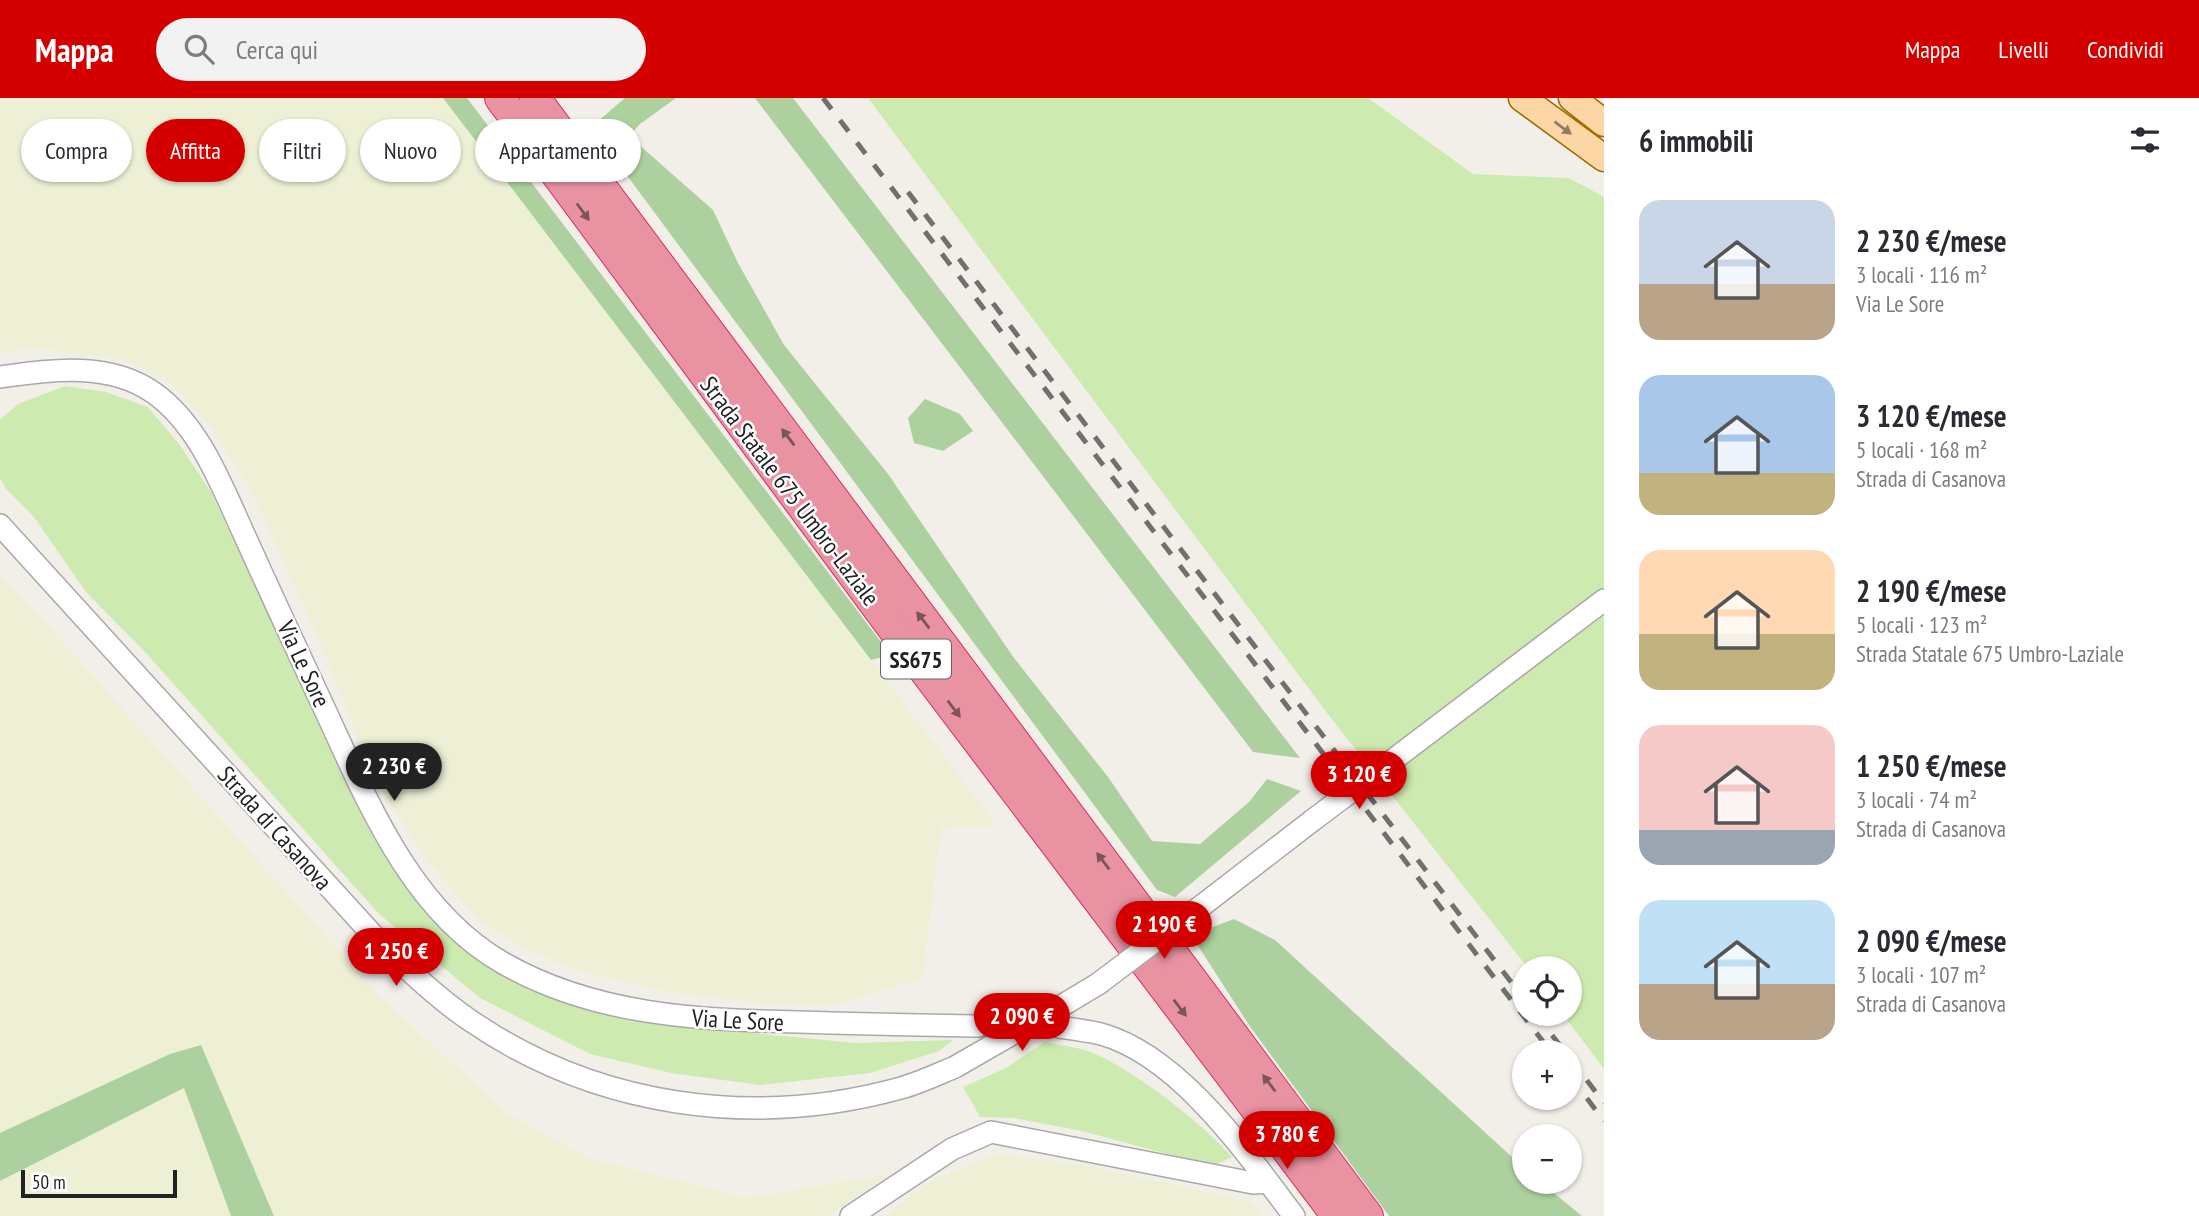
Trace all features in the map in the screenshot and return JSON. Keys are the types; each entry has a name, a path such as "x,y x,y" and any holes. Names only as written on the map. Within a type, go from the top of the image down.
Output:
{"highway":[{"name":"Strada Statale 675 Umbro-Laziale","path":"500,98 902,641 1337,1216"},
{"name":"Strada Statale 675 Umbro-Laziale","path":"535,98 1368,1216"}],"main road":[{"path":"1522,98 1604,158"},
{"path":"1572,98 1604,123"}],"street":[{"name":"Via Le Sore","path":"0,377 90,370 145,388 180,417 210,463 349,761 403,862 451,923 472,942 503,963 541,981 581,995 647,1013 711,1020 978,1027"},
{"name":"Strada di Casanova","path":"0,525 372,934 415,977 494,1036 572,1073 623,1091 701,1107 775,1108 835,1102 903,1088 955,1067 1098,984 1604,600"},
{"path":"1059,1027 1103,1035 1139,1052 1175,1077 1212,1113 1294,1216"},
{"path":"852,1216 952,1149 991,1132 1252,1182 1268,1182"}],"green space":[{"path":"0,98 443,98 459,119 360,119 360,182 461,182 461,122 475,140 475,182 507,182 997,826 941,828 922,979 833,1005 763,1004 657,990 576,970 517,945 479,921 428,861 377,783 315,631 253,494 212,428 169,381 122,360 47,350 0,351"},
{"path":"443,98 467,98 483,119 475,119 475,140 461,119"},
{"path":"625,98 676,98 641,123 641,119 600,119"},
{"path":"755,98 793,98 1300,758 1253,752"},
{"path":"868,98 1368,98 1473,174 1569,178 1604,197 1604,1069 1572,1026 1582,1026 1582,956 1519,956 1327,713"},
{"path":"641,147 713,210 738,263 784,345 888,474 1014,658 1108,777 1152,841 1200,844 1249,802 1267,779 1301,791 1175,897 1157,890 632,182 641,182"},
{"path":"507,182 531,182 891,655 871,660"},
{"path":"65,386 106,392 148,407 179,444 211,492 299,680 383,848 458,945 526,986 601,1013 722,1030 856,1043 953,1040 939,1051 870,1073 760,1085 671,1073 590,1054 480,998 379,914 145,652 86,592 34,517 6,489 0,478 0,420 18,404"},
{"path":"925,399 960,414 973,431 943,451 914,443 908,418"},
{"path":"0,575 381,998 508,1114 589,1158 746,1198 889,1174 829,1216 0,1216"},
{"path":"1234,919 1275,940 1512,1157 1512,1194 1555,1194 1582,1216 1389,1216 1249,1025 1191,935"},
{"path":"1045,1042 1088,1051 1124,1070 1185,1113 1232,1157 1217,1164 1175,1156 1082,1131 1014,1118 980,1117 963,1087 1006,1068"},
{"path":"201,1045 274,1216 231,1216 184,1088 0,1181 0,1133 170,1054"},
{"path":"995,1154 1077,1164 1250,1201 1262,1216 884,1216 931,1181"}],"tunnel":[{"path":"978,1026 1059,1027"}],"railway":[{"path":"823,98 1542,1040"},
{"path":"908,192 1512,983"},
{"path":"1545,1026 1556,1040"},
{"path":"1582,1074 1604,1103"},
{"path":"1582,1092 1604,1121"}]}
